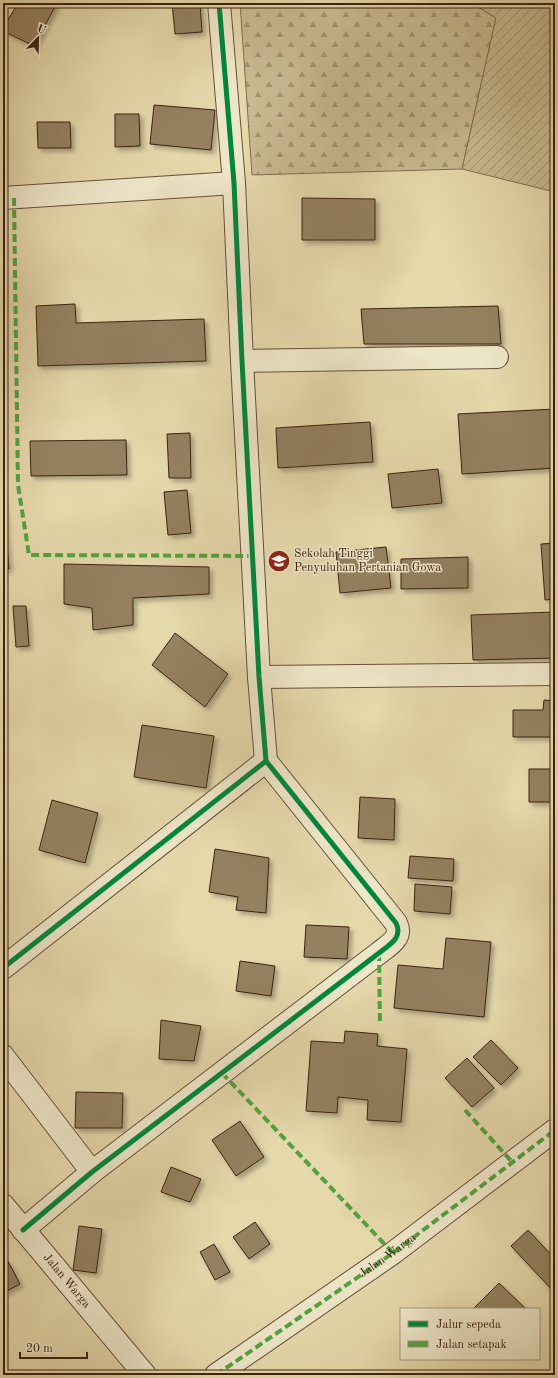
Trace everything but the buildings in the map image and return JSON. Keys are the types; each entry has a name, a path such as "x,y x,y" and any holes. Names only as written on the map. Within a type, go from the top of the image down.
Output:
{"street":[{"path":"23,1230 92,1172 379,953 394,940 399,929 396,923 266,761 259,677 234,183 218,3"},
{"path":"3,198 234,183"},
{"path":"242,361 496,356"},
{"path":"259,677 555,674"},
{"path":"3,968 266,761"},
{"path":"3,1056 92,1172"},
{"name":"Jalan Warga","path":"216,1375 393,1253 555,1130"},
{"name":"Jalan Warga","path":"3,1205 145,1375"}],"green space":[{"path":"240,3 472,3 496,18 462,169 252,175"},
{"path":"472,3 555,3 555,192 462,169 496,18"}],"marked path":[{"path":"14,198 18,485 29,555 253,556"},
{"path":"379,953 380,1025"},
{"path":"222,1073 393,1253"},
{"path":"465,1110 513,1163"},
{"path":"216,1375 393,1253 555,1130"}],"cycle path":[{"path":"219,3 234,183 259,677 266,761"},
{"path":"3,968 266,761 396,923 398,928 397,937 387,947 92,1172 23,1230"}],"place":[{"name":"Sekolah Tinggi Penyuluhan Pertanian Gowa","path":"279,561"}]}
